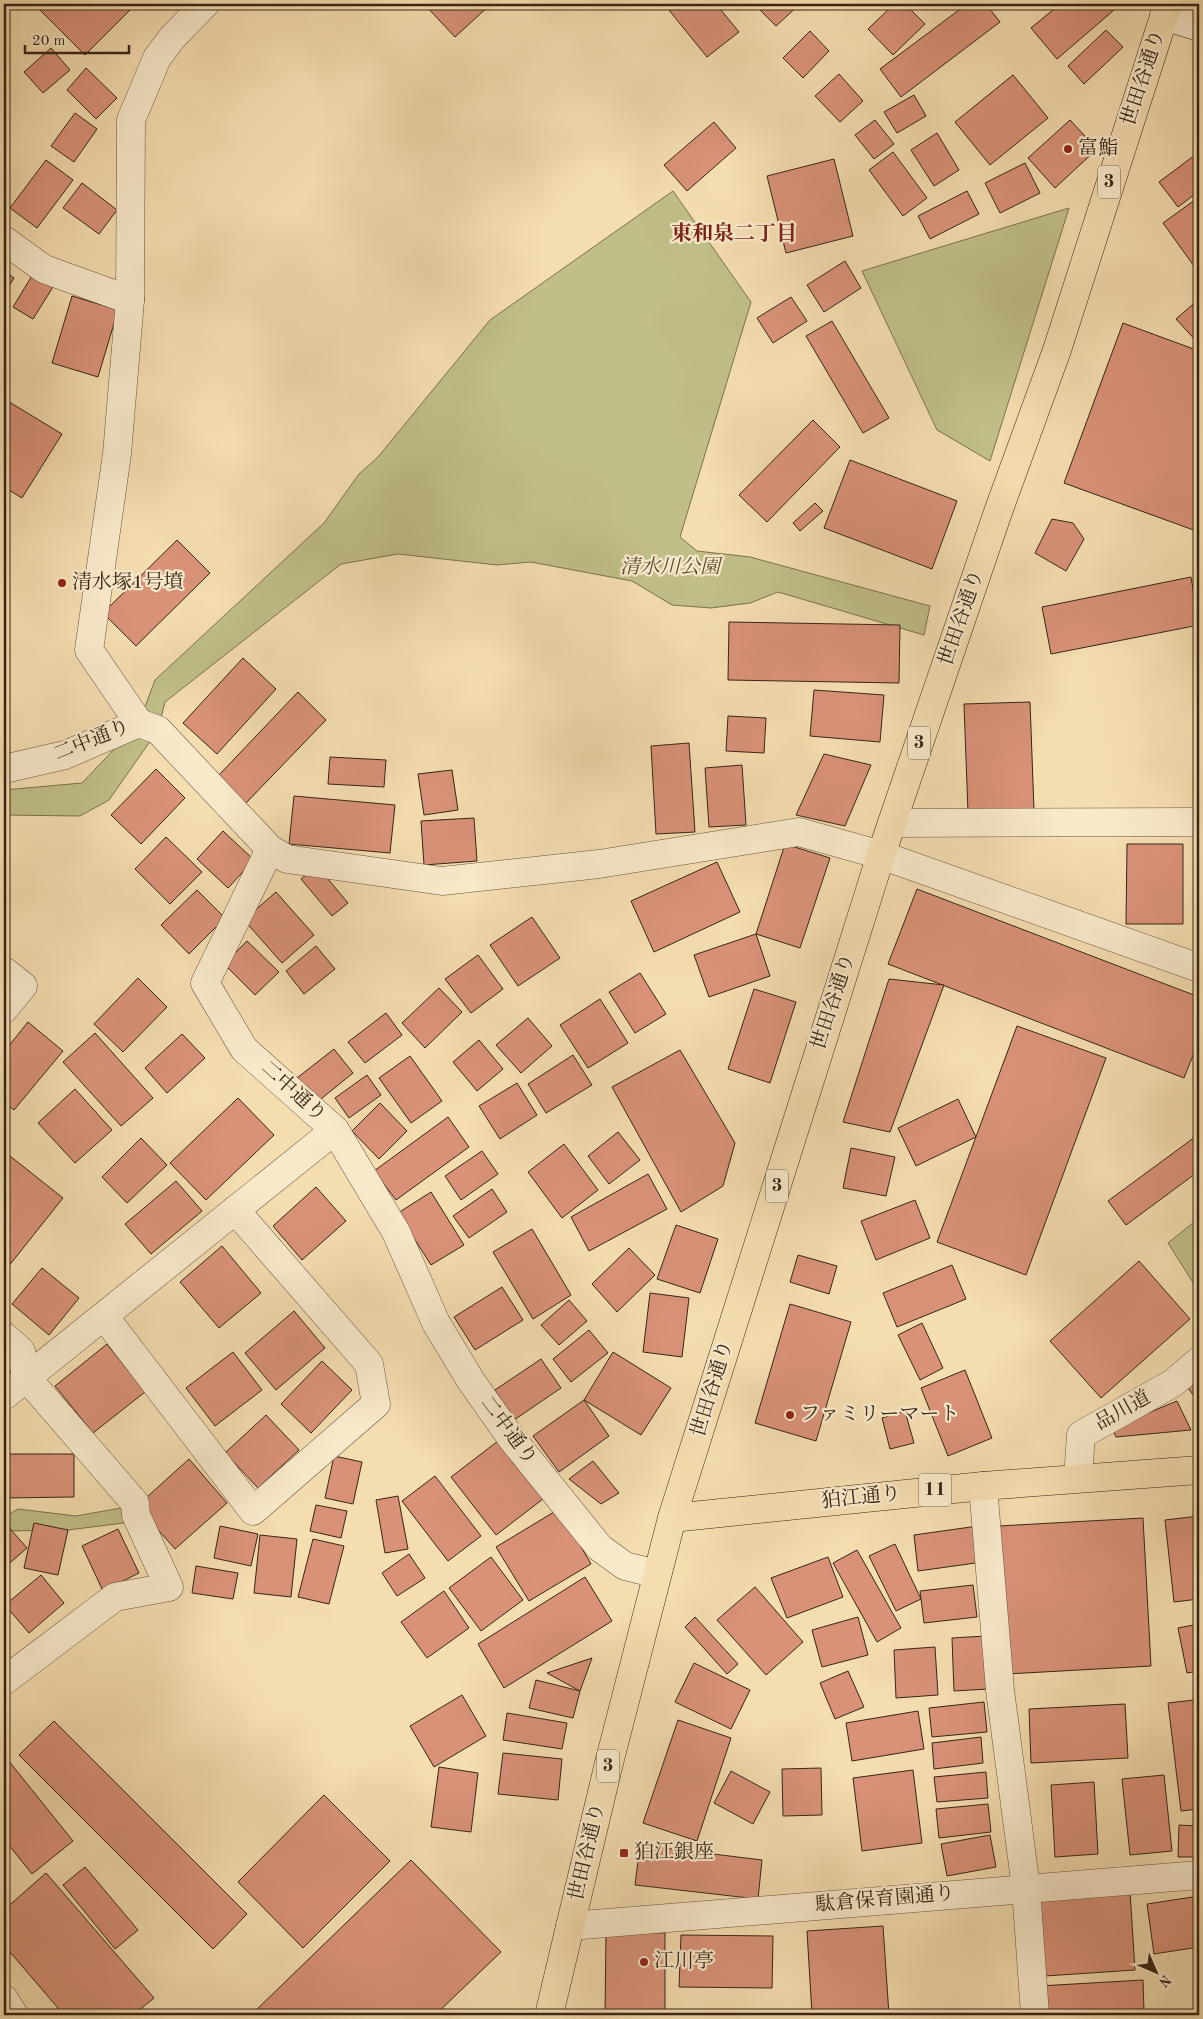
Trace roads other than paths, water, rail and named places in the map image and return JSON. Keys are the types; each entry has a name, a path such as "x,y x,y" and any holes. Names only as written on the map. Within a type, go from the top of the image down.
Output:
{"main road":[{"name":"世田谷通り","path":"549,2015 672,1518 881,855 998,512 1057,350 1166,10"},
{"name":"狛江通り","path":"672,1518 983,1486 1199,1470"}],"street":[{"path":"139,723 90,650 117,454 130,300 131,120 158,58 172,38 205,4"},
{"path":"1166,10 1199,27"},
{"path":"4,240 44,269 130,300"},
{"name":"二中通り","path":"4,769 65,756 139,723 158,730 270,849 206,983 244,1050 335,1130 396,1232 436,1323 471,1381 507,1432 600,1548 625,1566 657,1574"},
{"path":"892,823 1199,822"},
{"path":"270,849 287,859 442,881 599,864 799,832 881,855 1199,968"},
{"path":"4,971 23,986 4,1009"},
{"path":"4,1396 335,1130"},
{"path":"104,1316 253,1511 376,1404 369,1364 235,1210"},
{"path":"4,1336 21,1350 26,1377 134,1503 136,1515 169,1587 115,1597 4,1681"},
{"name":"品川道","path":"1078,1478 1081,1435 1173,1383 1199,1361"},
{"path":"983,1486 1000,1690 1026,1888 1035,2015"},
{"name":"駄倉保育園通り","path":"570,1926 1199,1875"},
{"path":"4,1999 14,2015"}],"place":[{"name":"富鮨","path":"1068,149"},
{"name":"清水塚1号墳","path":"62,583"},
{"name":"ファミリーマート","path":"790,1415"},
{"name":"狛江銀座","path":"624,1853"},
{"name":"江川亭","path":"644,1962"}],"district":[{"name":"東和泉二丁目","path":"734,234"}],"park label":[{"name":"清水川公園","path":"670,568"}]}
